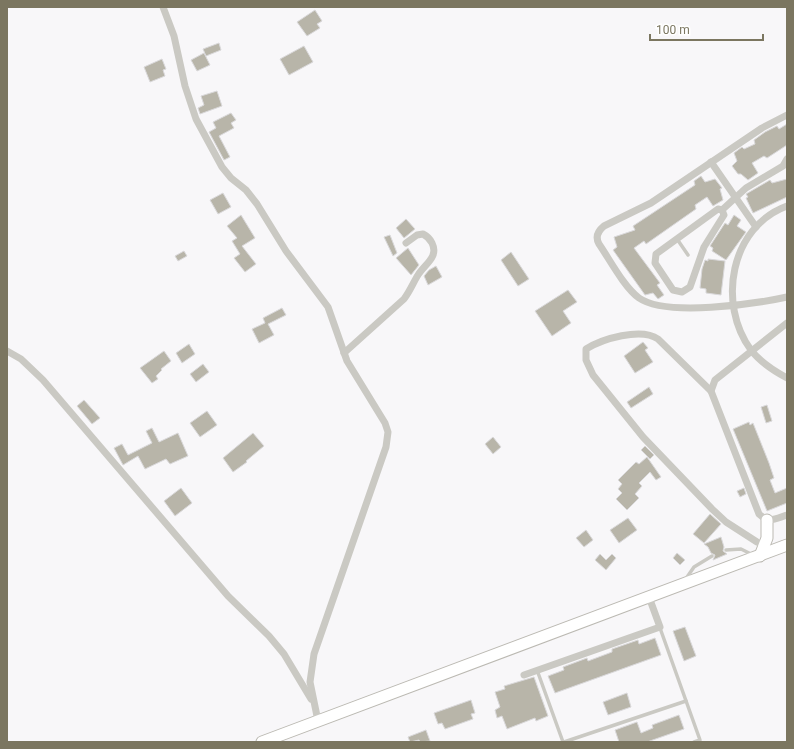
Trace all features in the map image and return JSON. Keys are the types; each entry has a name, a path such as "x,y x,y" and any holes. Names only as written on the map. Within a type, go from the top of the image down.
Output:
{"main road":[{"path":"758,556 767,538 767,520"},
{"path":"262,742 787,545"}],"street":[{"path":"163,7 174,36 176,55 196,119 222,167 231,178 246,190 257,204 286,251 328,307 344,353 355,376 385,422 388,437 314,654 310,682 318,721"},
{"path":"787,115 762,128 651,203 602,228 597,235 597,241 632,291 648,303 679,308 733,306 787,297"},
{"path":"722,210 724,215 704,248 690,287 682,292 673,290 655,260 657,252 718,209 722,210 758,180 785,167 783,163 787,158"},
{"path":"711,162 756,227"},
{"path":"787,206 768,216 756,227 746,240 735,266 733,283 733,306 741,333 752,352 765,364 787,378"},
{"path":"344,353 404,299 412,289 419,274 433,256 433,246 428,238 423,234 417,235 406,243"},
{"path":"711,391 714,380 752,352 787,323"},
{"path":"757,542 726,522 712,509 644,437 593,375 586,360 586,349 626,335 641,333 650,334 658,339 711,391 757,510 763,518 767,520 776,519 787,515"},
{"path":"7,351 21,360 43,380 228,596 270,636 284,654 314,705"},
{"path":"524,675 660,627 649,597"}],"lane":[{"path":"676,238 688,255"},
{"path":"726,550 742,549 758,556"},
{"path":"683,585 694,567 712,556"},
{"path":"660,627 700,740 694,742"},
{"path":"537,670 564,742 686,701"}],"building":[{"path":"315,10 322,21 317,24 320,28 307,36 297,22"},
{"path":"219,43 221,50 206,56 203,49"},
{"path":"304,46 313,62 289,75 280,59"},
{"path":"204,53 210,65 197,71 191,60"},
{"path":"162,59 166,69 163,70 165,76 150,82 144,67"},
{"path":"217,91 222,106 200,114 198,108 204,105 201,96"},
{"path":"231,113 236,120 231,123 234,128 219,136 230,157 224,160 209,132 216,128 213,122"},
{"path":"787,124 787,145 767,158 764,156 752,163 758,173 748,180 741,174 738,174 732,166 737,161 734,153 742,147 744,149 755,144 754,140 765,132 777,126 779,129"},
{"path":"701,176 705,182 715,179 722,188 720,189 723,200 713,206 707,197 695,205 696,209 646,244 644,241 634,248 660,283 657,285 664,295 658,299 653,293 645,295 613,250 617,247 614,237 635,230 633,226 695,185 694,181"},
{"path":"787,179 787,197 753,213 746,198 748,197 746,194 770,180 772,183"},
{"path":"223,193 231,207 218,214 210,200"},
{"path":"241,215 255,238 242,246 256,264 245,272 234,258 240,254 232,241 237,238 227,226"},
{"path":"734,215 741,220 737,226 746,232 726,260 712,251 713,248 710,246 725,223 728,225"},
{"path":"406,219 415,229 404,238 396,228"},
{"path":"390,235 397,253 393,256 384,237"},
{"path":"408,248 419,265 411,275 396,258"},
{"path":"184,251 187,256 178,261 175,256"},
{"path":"511,252 529,279 518,286 501,260"},
{"path":"708,259 725,261 721,295 706,293 706,289 700,288 702,269 705,260 708,261"},
{"path":"436,266 442,277 428,285 424,276 429,270"},
{"path":"568,290 577,302 563,311 571,323 552,336 535,311"},
{"path":"282,308 286,315 268,324 274,335 259,343 252,329 265,323 263,318"},
{"path":"643,342 648,348 645,350 653,362 635,373 624,356"},
{"path":"189,344 195,354 182,363 176,353"},
{"path":"164,351 171,361 161,369 162,370 156,376 158,379 152,383 140,368"},
{"path":"203,364 209,372 196,382 190,374"},
{"path":"649,387 653,394 631,408 627,402"},
{"path":"84,400 100,418 92,424 77,406"},
{"path":"767,405 772,421 766,423 761,407"},
{"path":"207,411 217,425 200,437 190,423"},
{"path":"749,422 750,425 753,423 769,463 774,478 770,480 775,493 787,488 787,503 767,511 733,429"},
{"path":"152,428 159,442 178,433 188,456 170,464 166,459 145,469 138,456 123,465 114,448 122,444 128,455 152,443 146,431"},
{"path":"253,433 264,446 246,461 247,462 233,472 223,458"},
{"path":"493,437 501,447 493,454 485,444"},
{"path":"645,446 654,455 650,459 641,450"},
{"path":"647,457 661,477 656,480 650,472 639,483 642,486 635,494 639,498 627,510 616,499 622,493 618,489 622,484 618,480 636,462 639,464"},
{"path":"181,488 192,503 175,516 164,501"},
{"path":"744,488 746,494 740,497 737,491"},
{"path":"710,514 721,524 704,543 693,534"},
{"path":"628,518 637,530 619,543 610,530"},
{"path":"586,530 593,540 584,547 576,538"},
{"path":"721,537 724,547 723,551 727,554 713,560 715,555 711,553 708,547 704,544"},
{"path":"677,553 685,560 680,565 673,558"},
{"path":"600,554 606,560 612,554 616,558 606,570 595,560"},
{"path":"685,627 696,656 684,661 673,631"},
{"path":"655,638 661,655 555,693 548,676 564,670 563,667 587,658 588,661 612,652 612,649 638,640 639,644"},
{"path":"534,677 548,716 536,721 535,718 507,729 502,716 497,718 495,710 500,707 495,692 505,689 504,686"},
{"path":"627,693 631,707 608,715 603,702"},
{"path":"471,700 475,713 471,714 473,719 445,729 442,723 438,724 434,713"},
{"path":"679,715 684,729 647,742 619,742 615,730 637,722 641,733 653,728 652,725"},
{"path":"426,730 430,741 420,742 419,740 410,742 408,737"}]}
